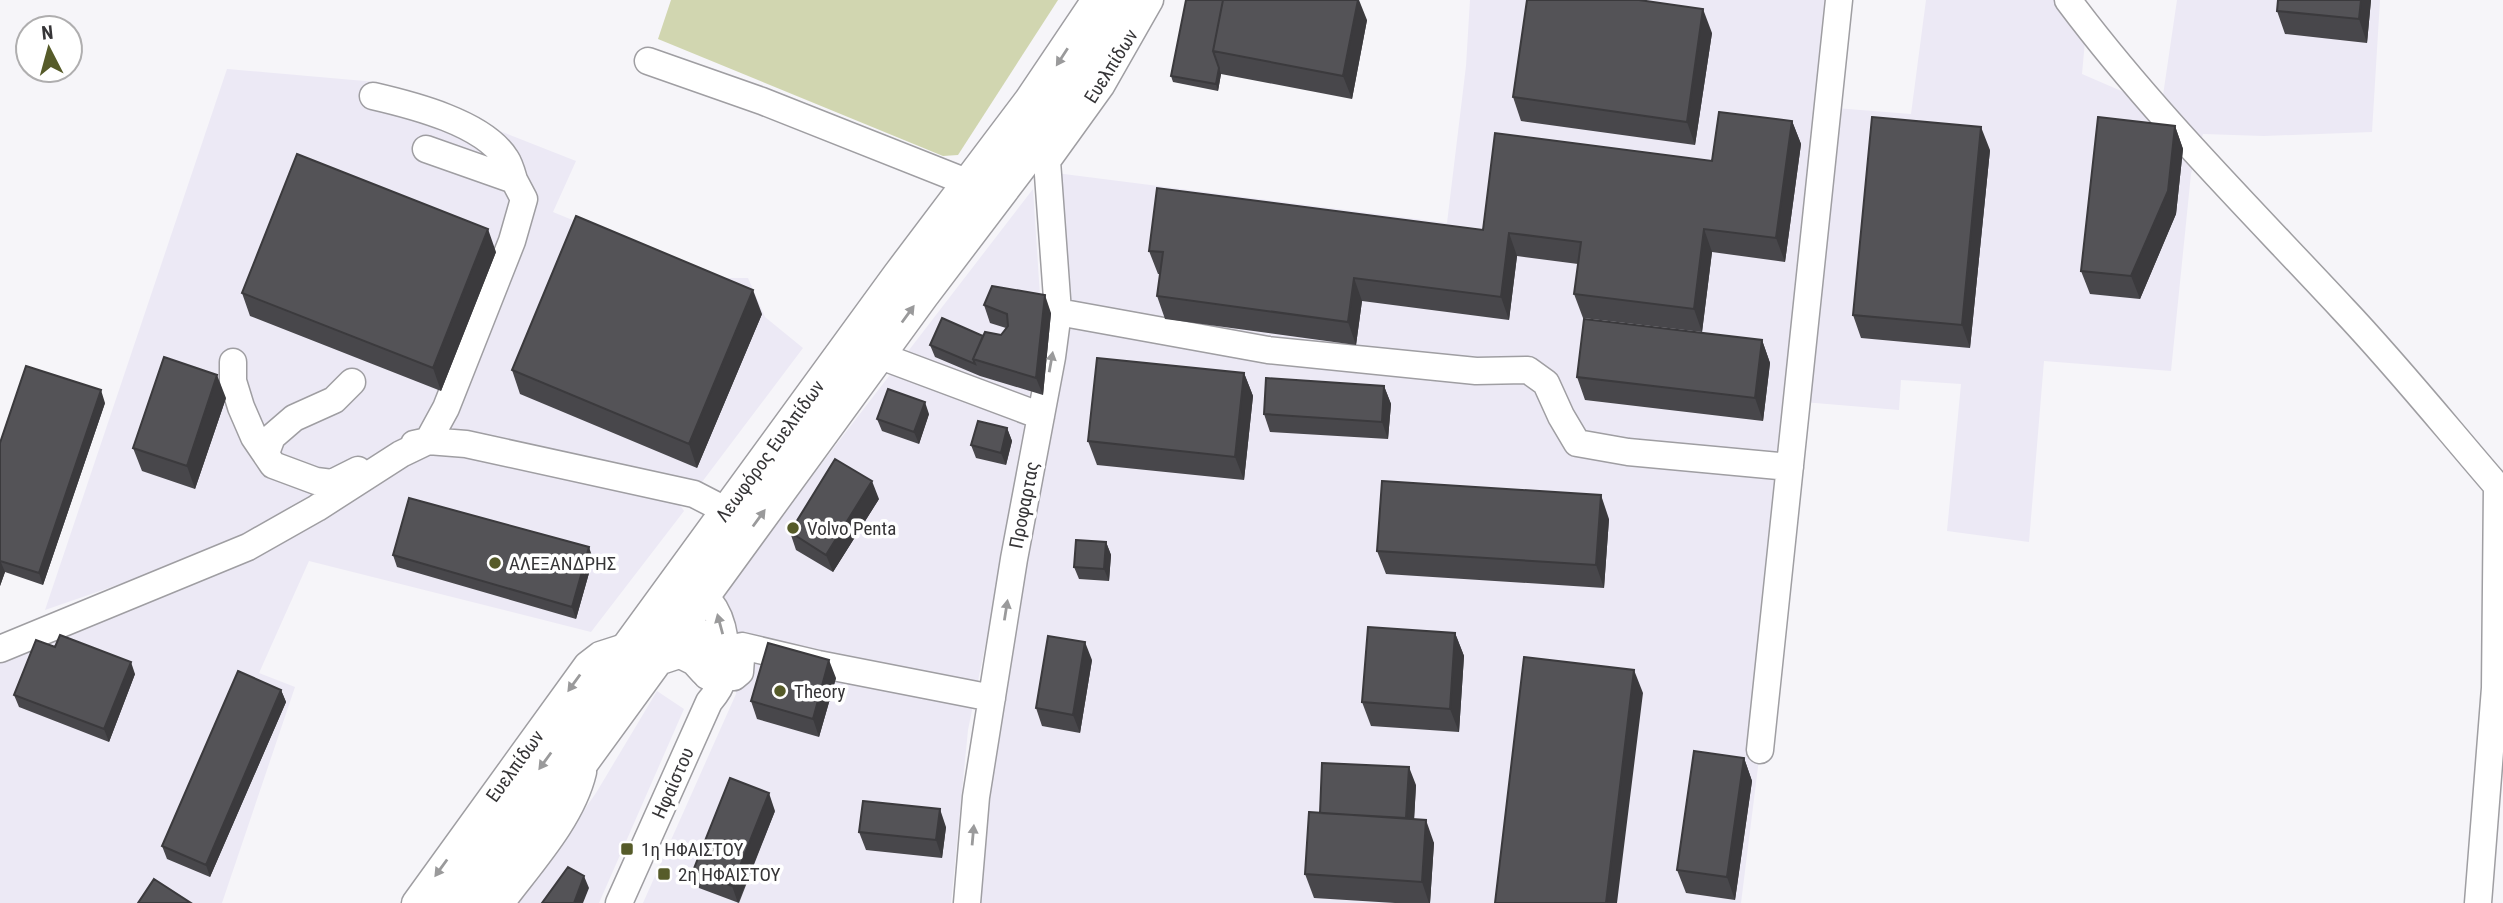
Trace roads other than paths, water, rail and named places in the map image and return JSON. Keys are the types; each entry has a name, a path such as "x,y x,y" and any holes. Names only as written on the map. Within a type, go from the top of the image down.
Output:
{"main road":[{"name":"Λεωφόρος Ευελπίδων","path":"442,903 1063,124 1130,6"},
{"name":"Λεωφόρος Ευελπίδων","path":"689,593 727,511 969,183 1031,102 1130,6"},
{"path":"642,653 680,651 696,659 712,687"},
{"name":"Λεωφόρος Ευελπίδων","path":"479,903 589,752 642,653"}],"street":[{"path":"1760,750 1839,0"},
{"path":"2068,0 2106,51 2190,149 2345,311 2497,486 2495,688 2478,903"},
{"path":"648,61 762,101 969,183"},
{"path":"0,649 248,547 317,508 401,454 428,441 446,408 512,241 524,200 507,159 493,143 453,120 414,106 373,96"},
{"name":"Προφαρτας","path":"967,903 976,797 1014,559 1052,358 1058,312 1046,169 1063,124"},
{"path":"426,149 514,180"},
{"path":"1058,312 1268,350 1476,371 1528,370 1546,383 1577,443 1628,452 1790,467"},
{"path":"878,355 1041,416"},
{"path":"233,362 233,382 241,407 254,437 272,465 316,481 332,483 401,446 428,441 466,444 694,494 727,511"},
{"path":"265,453 272,437 294,418 334,400 352,382"},
{"path":"689,593 712,687"},
{"name":"Ηφαίστου","path":"619,903 712,687 740,672 743,646 818,664 992,698"},
{"name":"Ευελπίδων","path":"415,903 587,665 600,655 642,653"},
{"path":"501,903 566,813 579,789 589,752"}],"place":[{"name":"Volvo Penta","path":"793,528"},
{"name":"ΑΛΕΞΑΝΔΡΗΣ","path":"495,563"},
{"name":"Theory","path":"780,691"},
{"name":"1η ΗΦΑΙΣΤΟΥ","path":"627,849"},
{"name":"2η ΗΦΑΙΣΤΟΥ","path":"664,874"}]}
